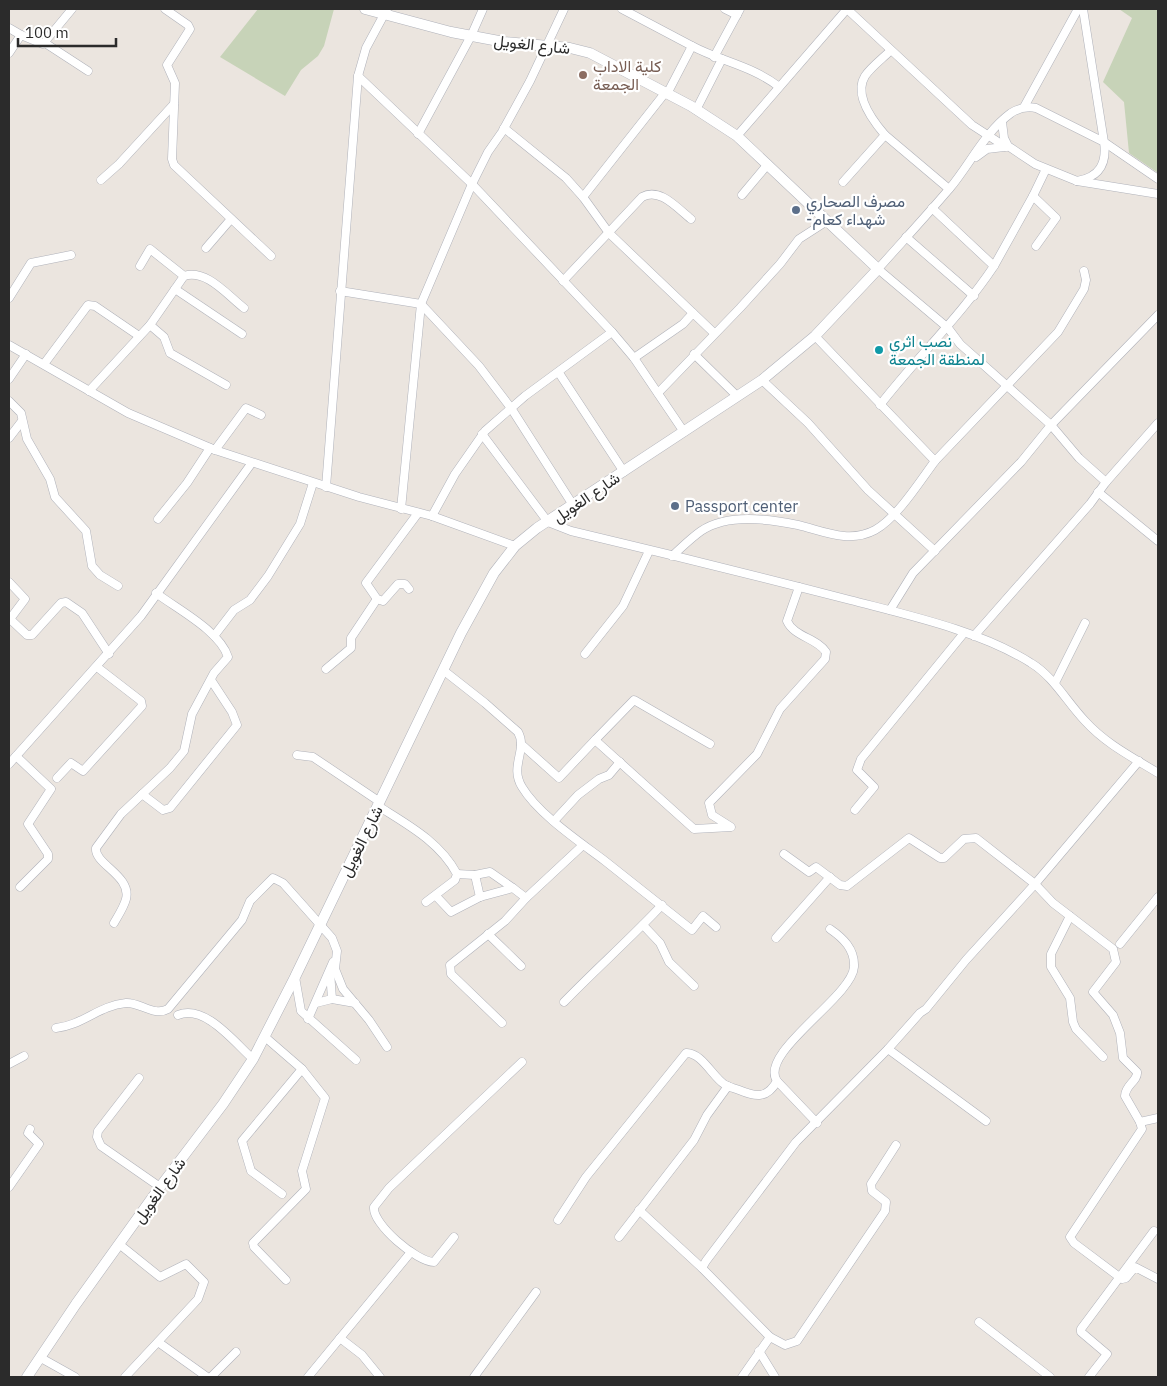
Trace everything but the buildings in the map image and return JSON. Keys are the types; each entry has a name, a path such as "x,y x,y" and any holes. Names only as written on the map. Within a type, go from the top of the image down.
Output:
{"street":[{"path":"9,28 39,44 45,43 72,9"},
{"path":"165,9 188,25 190,29 167,65 174,79 172,159 174,165 271,256"},
{"name":"شارع الغويل","path":"27,1377 119,1244 223,1104 265,1037 443,670 494,573 515,546 548,522 762,380 815,336 878,269 737,136 696,110 590,53 548,45 504,42 471,36 386,12 365,9"},
{"path":"418,134 471,36 483,9"},
{"path":"401,509 421,304 472,184 548,45 564,9"},
{"path":"622,9 714,57 766,77 778,86"},
{"path":"714,57 738,12 725,9"},
{"path":"737,136 842,10 847,9 890,51 972,125 1009,148 1046,169 1077,180 1158,194"},
{"path":"1024,107 1078,9"},
{"path":"1077,180 1092,177 1100,169 1106,152 1083,9"},
{"path":"326,487 358,76 366,48 386,12"},
{"path":"9,53 21,34"},
{"path":"45,43 88,71"},
{"path":"583,197 666,94 692,46"},
{"path":"890,51 866,75 862,84 868,111 885,135 949,189"},
{"path":"696,110 722,59"},
{"path":"358,76 375,90 418,134 472,184 612,332 634,358 684,432"},
{"path":"101,180 119,164 174,104"},
{"path":"1106,482 1080,458 1051,425 960,344 948,328 878,269 949,189 989,136 1011,113 1024,107 1044,111 1104,142 1158,179"},
{"path":"1002,122 1005,141 1009,148"},
{"path":"504,128 552,164 583,197 609,233 714,333"},
{"path":"843,182 885,135"},
{"path":"970,160 986,149 1009,148"},
{"path":"742,195 768,164"},
{"path":"880,405 897,382 948,328 974,296 994,266 1046,169"},
{"path":"563,281 642,197 648,194 659,194 691,219"},
{"path":"1032,196 1056,218 1036,246"},
{"path":"932,208 994,266"},
{"path":"206,248 231,219"},
{"path":"658,393 780,264 799,239 827,221"},
{"path":"906,237 974,296"},
{"path":"140,266 150,249 184,276"},
{"path":"9,298 31,263 71,255"},
{"path":"672,556 701,530 742,518 795,525 831,535 862,535 876,530 895,513 935,461 1008,387 1058,332 1084,289 1086,280 1084,270"},
{"path":"89,391 150,325 184,276 191,274 203,276 244,308"},
{"path":"174,290 242,334"},
{"path":"340,291 421,304 479,366 511,408 573,505"},
{"path":"44,364 88,305 95,306 139,336"},
{"path":"634,358 683,324 693,313"},
{"path":"890,610 913,573 1021,462 1051,425 1158,315"},
{"path":"150,325 164,336 170,353 226,385"},
{"path":"432,516 455,474 482,434 511,408 612,332"},
{"path":"815,336 935,461"},
{"path":"9,345 128,413 212,449 251,464 326,487 432,516 515,546"},
{"path":"9,378 26,354"},
{"path":"694,354 737,396"},
{"path":"559,373 624,472"},
{"path":"762,380 808,423 868,490 935,551"},
{"path":"9,401 21,414 29,442 50,479 55,497 86,530 92,566 100,575 118,586"},
{"path":"158,519 246,408 261,415"},
{"path":"9,438 22,421"},
{"path":"974,636 1158,423"},
{"path":"482,434 548,522 570,531 890,610 974,636 1031,662 1050,676 1098,734 1113,747 1158,773"},
{"path":"9,764 141,616 251,464"},
{"path":"214,636 234,610 250,600 268,576 300,524 313,483"},
{"path":"1098,492 1158,541"},
{"path":"409,589 405,584 398,584 383,601 377,598 367,585 367,580 418,513"},
{"path":"586,654 623,606 649,551"},
{"path":"9,582 25,599 10,619 27,635 32,635 66,602 82,613 109,654"},
{"path":"595,740 694,829 731,828 712,815 709,803 757,754 780,709 825,659 826,652 823,646 789,626 787,620 799,587"},
{"path":"114,923 126,900 126,890 116,874 97,856 96,848 121,814 184,750 192,714 211,680 228,657 214,636 156,593"},
{"path":"326,669 351,648 351,638 377,598"},
{"path":"1055,683 1085,623"},
{"path":"854,810 874,788 857,770 861,759 964,633"},
{"path":"56,778 71,763 83,771 142,706 141,701 97,667"},
{"path":"443,670 518,732 521,738 517,761 518,780 523,789 554,821 692,930 703,916 716,927"},
{"path":"142,794 163,810 170,808 237,726 232,712 211,680"},
{"path":"521,744 559,778 634,700 710,744"},
{"path":"297,755 313,757 432,842 449,858 457,874 455,880 426,902"},
{"path":"16,756 51,789 28,824 48,854 48,859 20,887"},
{"path":"702,1268 796,1142 888,1050 920,1013 926,1010 972,953 1035,884 1139,761"},
{"path":"554,821 578,795 598,779 609,775 620,762"},
{"path":"784,854 809,872 816,867 843,886 850,885 908,838 940,858 944,858 964,839 976,838 1035,884 1053,903 1094,932 1113,949 1116,955 1112,969 1095,987 1094,992 1113,1015 1120,1033 1123,1058 1137,1072 1136,1078 1127,1088 1125,1096 1142,1129 1070,1237 1074,1243 1119,1277 1126,1278 1135,1268 1158,1279"},
{"path":"502,1023 451,974 449,968 451,962 513,914 526,898 583,845"},
{"path":"457,874 475,875 490,872 526,898"},
{"path":"475,875 480,897"},
{"path":"776,938 830,877"},
{"path":"56,1028 76,1024 106,1006 128,1003 158,1011 168,1009 242,920 250,901 273,878 283,883 336,945 335,969 343,990 355,1003 387,1047"},
{"path":"436,896 451,912 480,897 513,888"},
{"path":"1120,944 1158,897"},
{"path":"564,1002 662,905"},
{"path":"1070,916 1051,954 1051,967 1070,998 1072,1022 1076,1029 1103,1057"},
{"path":"643,925 660,943 669,962 694,986"},
{"path":"817,1123 777,1081 774,1073 776,1064 790,1043 847,983 854,968 851,952 843,938 830,929"},
{"path":"488,934 521,966"},
{"path":"308,1019 336,955"},
{"path":"330,970 332,999"},
{"path":"295,977 298,1006 308,1019 356,1060"},
{"path":"316,1003 332,999 355,1003"},
{"path":"178,1015 193,1012 205,1018 252,1059"},
{"path":"265,1037 302,1069 325,1098 302,1171 306,1189 253,1243 286,1280"},
{"path":"888,1050 986,1121"},
{"path":"558,1220 586,1177 686,1053 697,1057 728,1086 762,1096 772,1090 777,1081"},
{"path":"9,1064 24,1056"},
{"path":"454,1237 434,1262 410,1252 375,1217 373,1211 375,1203 522,1062"},
{"path":"282,1194 250,1171 242,1141 302,1069"},
{"path":"139,1078 98,1131 97,1136 103,1148 160,1188"},
{"path":"620,1237 694,1140 707,1115 728,1086"},
{"path":"1140,1122 1158,1118"},
{"path":"9,1187 39,1144 28,1133 30,1129"},
{"path":"639,1210 702,1268 770,1337 785,1345 797,1341 879,1219 887,1204 872,1191 871,1184 896,1145"},
{"path":"1089,1377 1107,1354 1081,1332 1080,1329 1154,1231"},
{"path":"119,1244 160,1277 186,1264 203,1280 204,1286 198,1299 125,1377"},
{"path":"308,1377 410,1252"},
{"path":"474,1377 536,1292"},
{"name":"شارع الغويل","path":"19,1377 69,1309 76,1304"},
{"path":"979,1322 1050,1377"},
{"path":"742,1377 770,1337"},
{"path":"340,1338 362,1355 380,1377"},
{"path":"158,1342 207,1377"},
{"path":"759,1351 775,1377"},
{"path":"211,1377 236,1352"},
{"path":"41,1358 76,1377"}],"green space":[{"path":"258,9 334,9 324,46 318,56 301,70 285,96 220,57"},
{"path":"1119,9 1158,9 1158,173 1129,153 1124,102 1103,82 1132,18"}],"place":[{"name":"كلية اﻻداب الجمعة","path":"583,75"},
{"name":"مصرف الصحاري -شهداء كعام","path":"796,210"},
{"name":"نصب اثري لمنطقة الجمعة","path":"879,350"},
{"name":"Passport center","path":"675,506"}]}
